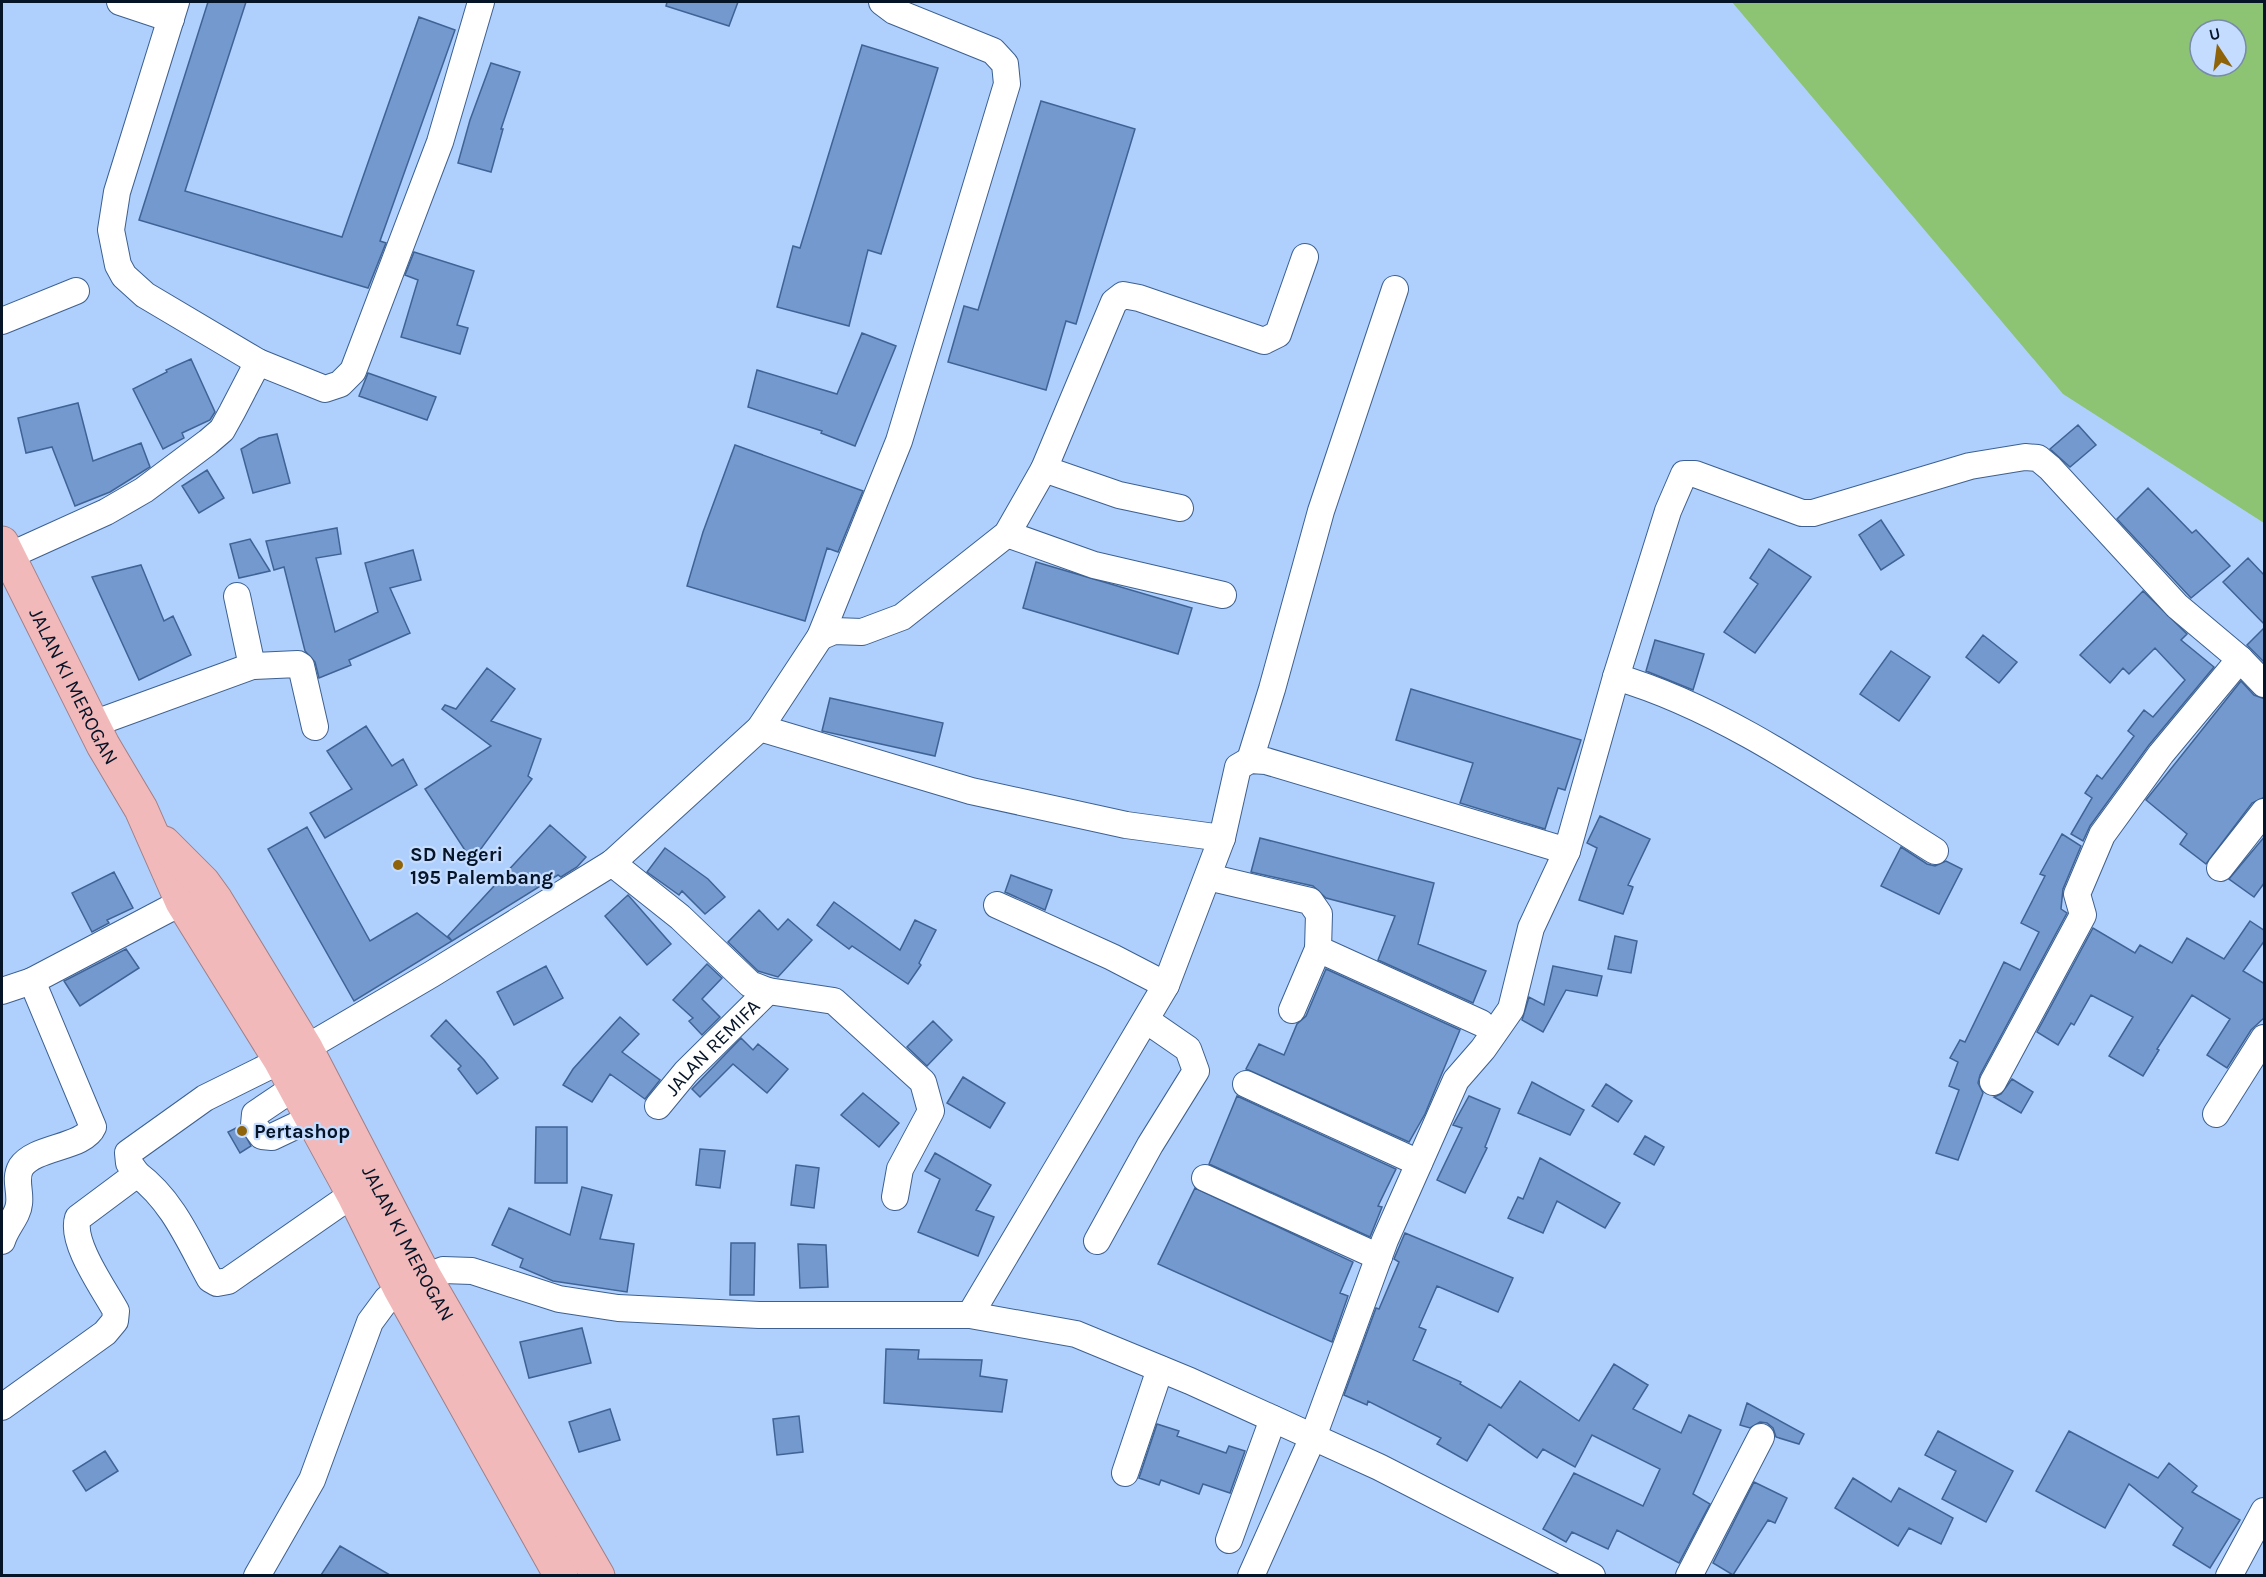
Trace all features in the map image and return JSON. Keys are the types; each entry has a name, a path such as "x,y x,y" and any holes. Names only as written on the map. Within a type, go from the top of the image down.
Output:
{"highway":[{"name":"JALAN KI MEROGAN","path":"3,553 150,829 182,902 294,1065 312,1118 358,1185"},
{"name":"JALAN KI MEROGAN","path":"150,829 203,882 216,900 294,1065 412,1283 561,1575"},
{"name":"JALAN KI MEROGAN","path":"412,1283 598,1575"}],"street":[{"path":"120,2 173,10 117,192 111,230 114,255 124,276 145,295 258,362 325,388 340,384 353,371 440,142 481,2"},
{"path":"358,1185 228,1281 217,1283 210,1279 174,1212 153,1186 137,1174 129,1163 128,1153 205,1098 294,1065 432,974 612,863 760,728 820,637 899,441 1007,84 1005,64 993,51 894,11 882,2"},
{"path":"820,637 834,631 862,632 902,617 1007,534 1044,469 1114,302 1123,295 1139,298 1264,341 1270,340 1278,334 1305,257"},
{"path":"1250,760 1321,511 1395,289"},
{"path":"2,321 76,291"},
{"path":"3,553 106,512 144,490 222,430 258,362"},
{"path":"1251,1575 1313,1437 1379,1257 1456,1080 1483,1049 1511,1009 1531,928 1567,851 1616,678 1668,510 1684,474 1695,474 1802,513 1813,513 1970,466 2025,457 2038,458 2050,468 2177,606 2240,659 2265,684"},
{"path":"1044,469 1119,495 1180,508"},
{"path":"1007,534 1094,565 1222,595"},
{"path":"237,596 252,666"},
{"path":"1993,1082 2083,915 2077,894 2102,835 2161,754 2240,659"},
{"path":"93,724 252,666 301,666 315,727"},
{"path":"1616,678 1680,701 1766,745 1935,851"},
{"path":"760,728 971,792 1126,825 1222,838"},
{"path":"970,1315 1166,985 1222,838 1238,767 1250,760 1266,761 1567,851"},
{"path":"2220,868 2265,812"},
{"path":"612,863 680,917 750,984 768,991 834,1001 923,1082 931,1111 900,1169 895,1197"},
{"path":"1209,877 1310,901 1319,914 1318,949 1292,1010"},
{"path":"2,991 32,981 182,902"},
{"path":"997,905 1113,957 1166,985"},
{"path":"1318,949 1481,1023"},
{"path":"3,1232 20,1203 17,1187 21,1168 29,1159 84,1137 93,1127 32,981"},
{"name":"JALAN REMIFA","path":"658,1106 686,1072 768,991"},
{"path":"1096,1241 1150,1145 1196,1071 1188,1049 1146,1020"},
{"path":"2216,1114 2265,1038"},
{"path":"294,1065 255,1114 254,1125 262,1136 272,1137 312,1118"},
{"path":"1246,1084 1419,1163"},
{"path":"2,1407 105,1333 115,1321 116,1311 78,1242 74,1229 78,1218 137,1174"},
{"path":"1205,1178 1379,1257"},
{"path":"257,1575 312,1480 370,1322 387,1299 412,1283 443,1270 472,1270 560,1299 618,1308 759,1315 970,1315 1076,1334 1379,1467 1592,1575"},
{"path":"1125,1473 1160,1369"},
{"path":"1229,1540 1273,1419"},
{"path":"1689,1575 1761,1437"},
{"path":"2229,1575 2265,1511"}],"shaded area":[{"path":"1732,2 2264,2 2264,523 2063,394"}],"building":[{"path":"208,2 246,2 185,191 342,237 419,17 455,30 380,241 386,243 368,288 139,220"},
{"path":"667,2 738,2 729,26 666,6"},
{"path":"862,45 938,68 881,254 868,250 849,326 777,307 793,246 800,248"},
{"path":"491,63 520,72 501,129 503,129 491,172 458,163 470,120"},
{"path":"1041,101 1135,129 1076,324 1066,321 1046,390 948,362 964,306 978,310"},
{"path":"414,252 474,271 457,325 468,328 460,354 401,337 418,280 405,275"},
{"path":"862,333 896,346 855,446 821,433 822,431 748,407 757,370 837,394"},
{"path":"191,359 215,412 210,420 182,433 184,438 163,449 133,389"},
{"path":"368,373 436,397 427,420 359,396"},
{"path":"78,403 93,461 141,443 150,467 110,492 75,506 52,447 26,453 18,418"},
{"path":"2078,425 2096,445 2070,467 2050,449"},
{"path":"277,434 290,483 253,493 241,449 259,438"},
{"path":"735,445 863,491 838,552 827,548 805,621 687,586 703,532"},
{"path":"207,470 224,498 199,513 182,486"},
{"path":"2148,488 2192,533 2196,530 2230,566 2191,598 2117,519"},
{"path":"1881,520 1904,555 1881,570 1859,535"},
{"path":"337,528 341,554 316,558 335,632 378,612 365,563 413,550 421,580 390,588 410,633 349,660 351,665 319,678 315,662 305,651 284,567 274,570 266,541"},
{"path":"250,539 270,571 239,578 230,544"},
{"path":"1769,549 1811,577 1755,653 1724,632 1758,584 1750,578"},
{"path":"2248,558 2265,576 2265,625 2223,582"},
{"path":"1036,562 1192,608 1178,654 1023,608"},
{"path":"141,565 164,621 173,616 191,655 139,680 92,577"},
{"path":"2143,591 2187,634 2181,640 2214,667 2149,745 2090,826 2083,841 2071,834 2092,798 2085,793 2097,775 2102,779 2134,736 2128,731 2144,710 2153,717 2185,680 2155,648 2129,674 2123,668 2110,683 2080,655"},
{"path":"2265,627 2265,663 2247,645"},
{"path":"1983,635 2017,662 1999,683 1966,657"},
{"path":"1655,640 1704,654 1693,690 1646,671"},
{"path":"1891,651 1930,677 1899,721 1860,694"},
{"path":"487,668 515,689 491,721 541,739 528,776 532,779 472,861 425,789 491,746 442,709 445,705 456,709"},
{"path":"2241,681 2254,695 2265,699 2265,797 2252,803 2206,864 2180,844 2187,834 2146,800"},
{"path":"1411,689 1581,740 1565,790 1558,788 1545,829 1460,803 1473,763 1396,740"},
{"path":"830,698 943,723 935,756 822,731"},
{"path":"366,726 392,766 403,759 417,785 325,838 310,813 352,789 327,751"},
{"path":"1600,816 1650,839 1628,885 1633,887 1623,914 1579,900 1597,848 1587,843"},
{"path":"550,825 586,857 577,867 561,877 558,875 452,941 448,936"},
{"path":"307,827 370,941 417,913 452,941 354,1001 268,849"},
{"path":"2062,834 2081,846 2063,889 2061,909 2067,913 1980,1075 1978,1083 1983,1093 1958,1160 1936,1153 1959,1090 1949,1086 1958,1062 1950,1058 1960,1040 1965,1042 2004,962 2020,970 2039,932 2021,923 2045,876 2040,874"},
{"path":"2265,836 2265,882 2254,897 2229,879"},
{"path":"1260,838 1434,883 1418,944 1486,971 1473,1003 1378,960 1395,916 1326,898 1313,886 1251,872"},
{"path":"1901,847 1927,864 1935,866 1946,861 1962,869 1939,914 1881,886"},
{"path":"665,848 708,879 725,897 705,914 682,891 679,895 647,872"},
{"path":"114,872 133,908 107,920 109,923 92,932 72,893"},
{"path":"1011,875 1052,890 1045,910 1005,892"},
{"path":"628,895 671,944 647,965 605,916"},
{"path":"834,902 900,950 915,920 936,930 919,963 921,965 908,984 852,946 849,949 817,925"},
{"path":"759,910 778,930 788,919 812,940 778,977 758,971 728,942"},
{"path":"2250,921 2265,931 2265,940 2243,971 2265,984 2265,1017 2251,1030 2227,1068 2207,1055 2230,1019 2192,995 2157,1049 2159,1050 2143,1076 2109,1056 2133,1017 2091,995 2074,1025 2071,1023 2058,1045 2037,1032 2093,928 2135,953 2140,945 2172,963 2187,938 2224,959"},
{"path":"1615,936 1637,941 1631,973 1608,969"},
{"path":"126,949 139,968 80,1006 64,981"},
{"path":"707,964 722,978 702,999 720,1017 702,1035 689,1021 693,1018 673,1000"},
{"path":"546,966 563,998 514,1025 497,992"},
{"path":"1553,966 1602,976 1597,996 1566,990 1543,1032 1522,1020 1529,997 1544,1005"},
{"path":"1326,969 1460,1030 1425,1114 1409,1142 1246,1069 1259,1044 1284,1055 1297,1024 1306,1016"},
{"path":"620,1017 639,1034 622,1052 660,1080 645,1099 610,1074 592,1102 563,1085 573,1069"},
{"path":"446,1020 498,1078 477,1094 458,1069 461,1066 431,1036"},
{"path":"933,1021 952,1040 927,1066 907,1047"},
{"path":"741,1038 753,1050 758,1044 788,1069 767,1093 733,1064 700,1097 692,1089"},
{"path":"963,1077 1005,1103 990,1128 947,1103"},
{"path":"2012,1079 2033,1092 2021,1113 1994,1097 2001,1094"},
{"path":"1532,1082 1584,1110 1570,1135 1518,1113"},
{"path":"1606,1084 1632,1101 1618,1122 1592,1106"},
{"path":"863,1093 899,1123 879,1147 841,1115"},
{"path":"1237,1096 1396,1169 1378,1206 1382,1207 1370,1237 1209,1164"},
{"path":"1469,1096 1500,1109 1485,1147 1487,1148 1465,1193 1437,1180 1462,1128 1453,1125"},
{"path":"240,1126 251,1146 240,1153 228,1132"},
{"path":"536,1127 567,1127 567,1183 535,1183"},
{"path":"1645,1136 1664,1147 1654,1165 1634,1154"},
{"path":"700,1149 725,1151 720,1188 696,1185"},
{"path":"935,1153 991,1185 976,1210 994,1217 978,1256 918,1232 940,1179 925,1171"},
{"path":"1540,1158 1620,1203 1605,1228 1557,1201 1543,1233 1508,1218 1518,1197 1523,1199"},
{"path":"796,1165 819,1168 814,1208 791,1205"},
{"path":"582,1187 612,1195 600,1239 634,1244 627,1292 553,1281 520,1267 523,1259 492,1245 509,1208 570,1235"},
{"path":"1195,1188 1353,1262 1340,1293 1348,1296 1332,1342 1158,1264"},
{"path":"1405,1233 1513,1278 1498,1312 1437,1286 1419,1327 1426,1330 1413,1360 1461,1382 1460,1384 1501,1408 1520,1381 1579,1421 1614,1364 1648,1385 1633,1409 1681,1433 1689,1415 1721,1430 1693,1494 1710,1504 1679,1563 1617,1530 1608,1549 1572,1532 1566,1542 1543,1529 1574,1473 1643,1506 1660,1469 1592,1435 1575,1467 1543,1449 1537,1458 1489,1424 1467,1461 1437,1444 1441,1438 1368,1401 1367,1405 1344,1395 1376,1308 1379,1309 1399,1262 1394,1259"},
{"path":"731,1243 755,1243 754,1295 730,1295"},
{"path":"798,1244 826,1245 828,1287 800,1288"},
{"path":"582,1328 591,1363 529,1378 520,1342"},
{"path":"886,1349 919,1350 918,1359 982,1360 980,1376 1007,1380 1002,1412 884,1403"},
{"path":"1747,1403 1804,1434 1799,1444 1776,1437 1773,1428 1767,1423 1760,1422 1750,1428 1740,1425"},
{"path":"610,1409 620,1440 579,1452 569,1422"},
{"path":"799,1416 803,1452 777,1455 773,1419"},
{"path":"1157,1424 1179,1431 1177,1436 1226,1453 1229,1446 1245,1451 1230,1493 1203,1484 1199,1494 1161,1480 1159,1485 1139,1478"},
{"path":"1938,1431 2013,1471 1986,1522 1942,1499 1956,1471 1925,1455"},
{"path":"2069,1431 2158,1478 2169,1463 2197,1486 2192,1492 2240,1520 2210,1568 2173,1545 2183,1528 2129,1484 2105,1528 2036,1491"},
{"path":"105,1451 118,1471 86,1491 73,1471"},
{"path":"1853,1478 1891,1502 1899,1488 1953,1518 1941,1544 1909,1528 1898,1546 1835,1508"},
{"path":"1754,1482 1787,1498 1775,1523 1768,1520 1733,1575 1713,1563"},
{"path":"340,1546 390,1575 321,1575"}],"place":[{"name":"SD Negeri 195 Palembang","path":"398,865"},
{"name":"Pertashop","path":"242,1131"}]}
